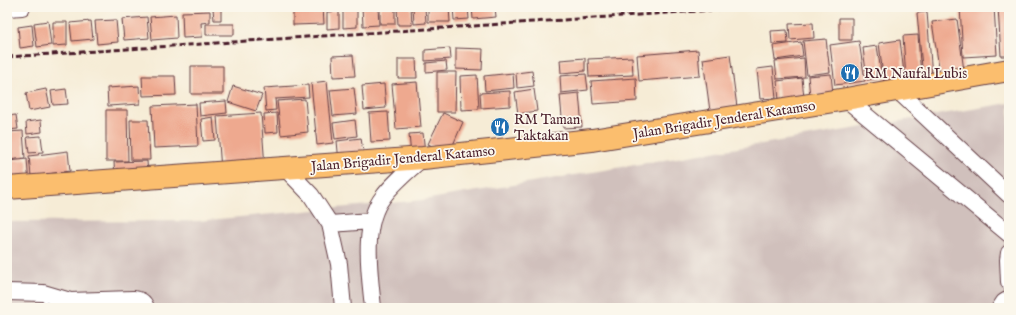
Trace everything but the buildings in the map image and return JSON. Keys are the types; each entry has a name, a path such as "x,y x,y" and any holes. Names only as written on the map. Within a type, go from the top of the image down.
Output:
{"highway":[{"name":"Jalan Brigadir Jenderal Katamso","path":"7,188 423,158 592,140 846,99 1009,70"}],"street":[{"path":"7,8 22,7"},
{"path":"897,90 1009,195"},
{"path":"846,99 1009,234"},
{"path":"373,308 368,251 371,221 382,198 397,181 423,158"},
{"path":"284,167 311,195 330,224 339,264 343,308"},
{"path":"330,224 371,221"},
{"path":"1009,253 1009,282"},
{"path":"7,292 43,293 70,304 133,299 141,300 145,304 146,308"},
{"path":"1000,308 1004,302 1009,299"}],"shaded area":[{"path":"1009,103 1009,308 7,308 7,222 197,221 423,200"}],"railway":[{"path":"7,57 758,7"}],"place":[{"name":"RM Naufal Lubis","path":"850,73"},
{"name":"RM Taman Taktakan","path":"500,127"}]}
